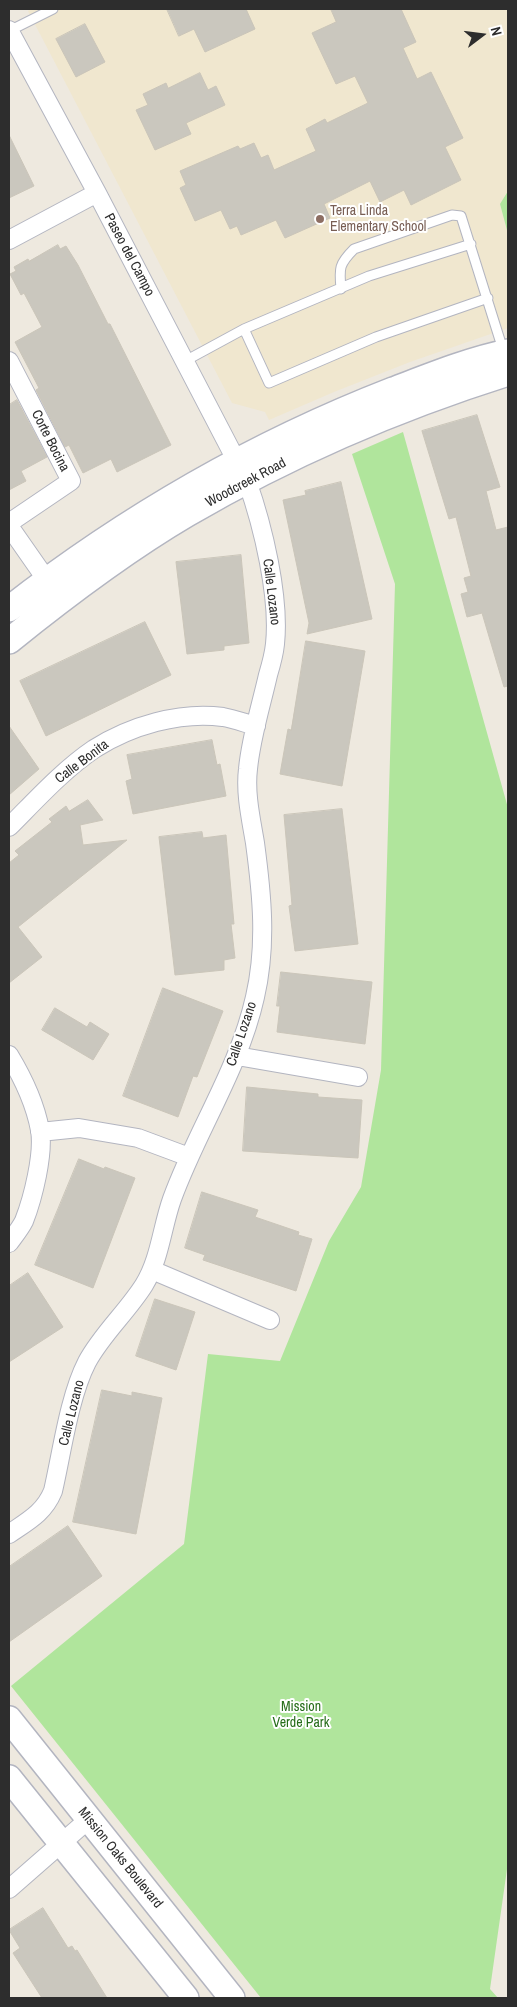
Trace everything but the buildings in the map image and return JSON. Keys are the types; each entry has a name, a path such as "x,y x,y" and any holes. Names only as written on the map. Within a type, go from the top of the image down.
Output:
{"main road":[{"name":"Woodcreek Road","path":"9,641 54,589 110,535 187,488 242,471 314,424 368,400 442,372 507,361"},
{"name":"Woodcreek Road","path":"9,609 54,589"},
{"name":"Mission Oaks Boulevard","path":"9,1719 232,1998"},
{"path":"9,1778 186,1998"}],"street":[{"name":"Paseo del Campo","path":"9,30 97,193 242,471"},
{"path":"9,240 97,193"},
{"name":"Corte Bocina","path":"9,361 71,481 9,525 54,589"},
{"name":"Calle Lozano","path":"9,1534 47,1505 53,1491 77,1384 87,1362 99,1343 144,1286 152,1270 171,1202 189,1157 237,1056 255,995 264,926 247,770 275,645 276,611 272,580 255,503 242,471"},
{"name":"Calle Bonita","path":"9,825 65,772 94,749 137,728 188,717 223,717 256,726"},
{"path":"9,1055 27,1089 40,1132 39,1162 33,1194 23,1223 9,1243"},
{"path":"237,1056 358,1076"},
{"path":"40,1132 79,1128 138,1138 189,1157"},
{"path":"152,1270 270,1320"},
{"path":"9,1889 89,1819"}],"lane":[{"path":"9,30 53,9"},
{"path":"341,288 339,270 343,260 354,250 452,215 461,216 507,361"},
{"path":"185,361 244,329 369,276 471,244"},
{"path":"244,329 269,383 376,337 488,298"}],"shaded area":[{"name":"Terra Linda Elementary School","path":"31,9 508,9 508,191 500,204 508,234 508,328 410,362 269,420 265,412 232,403 28,11"}],"green space":[{"path":"508,191 508,234 500,204"},
{"name":"Mission Verde Park","path":"403,432 508,808 508,1862 490,1989 498,1998 261,1998 11,1686 184,1544 208,1354 280,1361 329,1241 361,1187 381,1070 395,584 352,454"}],"place":[{"name":"Terra Linda Elementary School","path":"320,219"}]}
